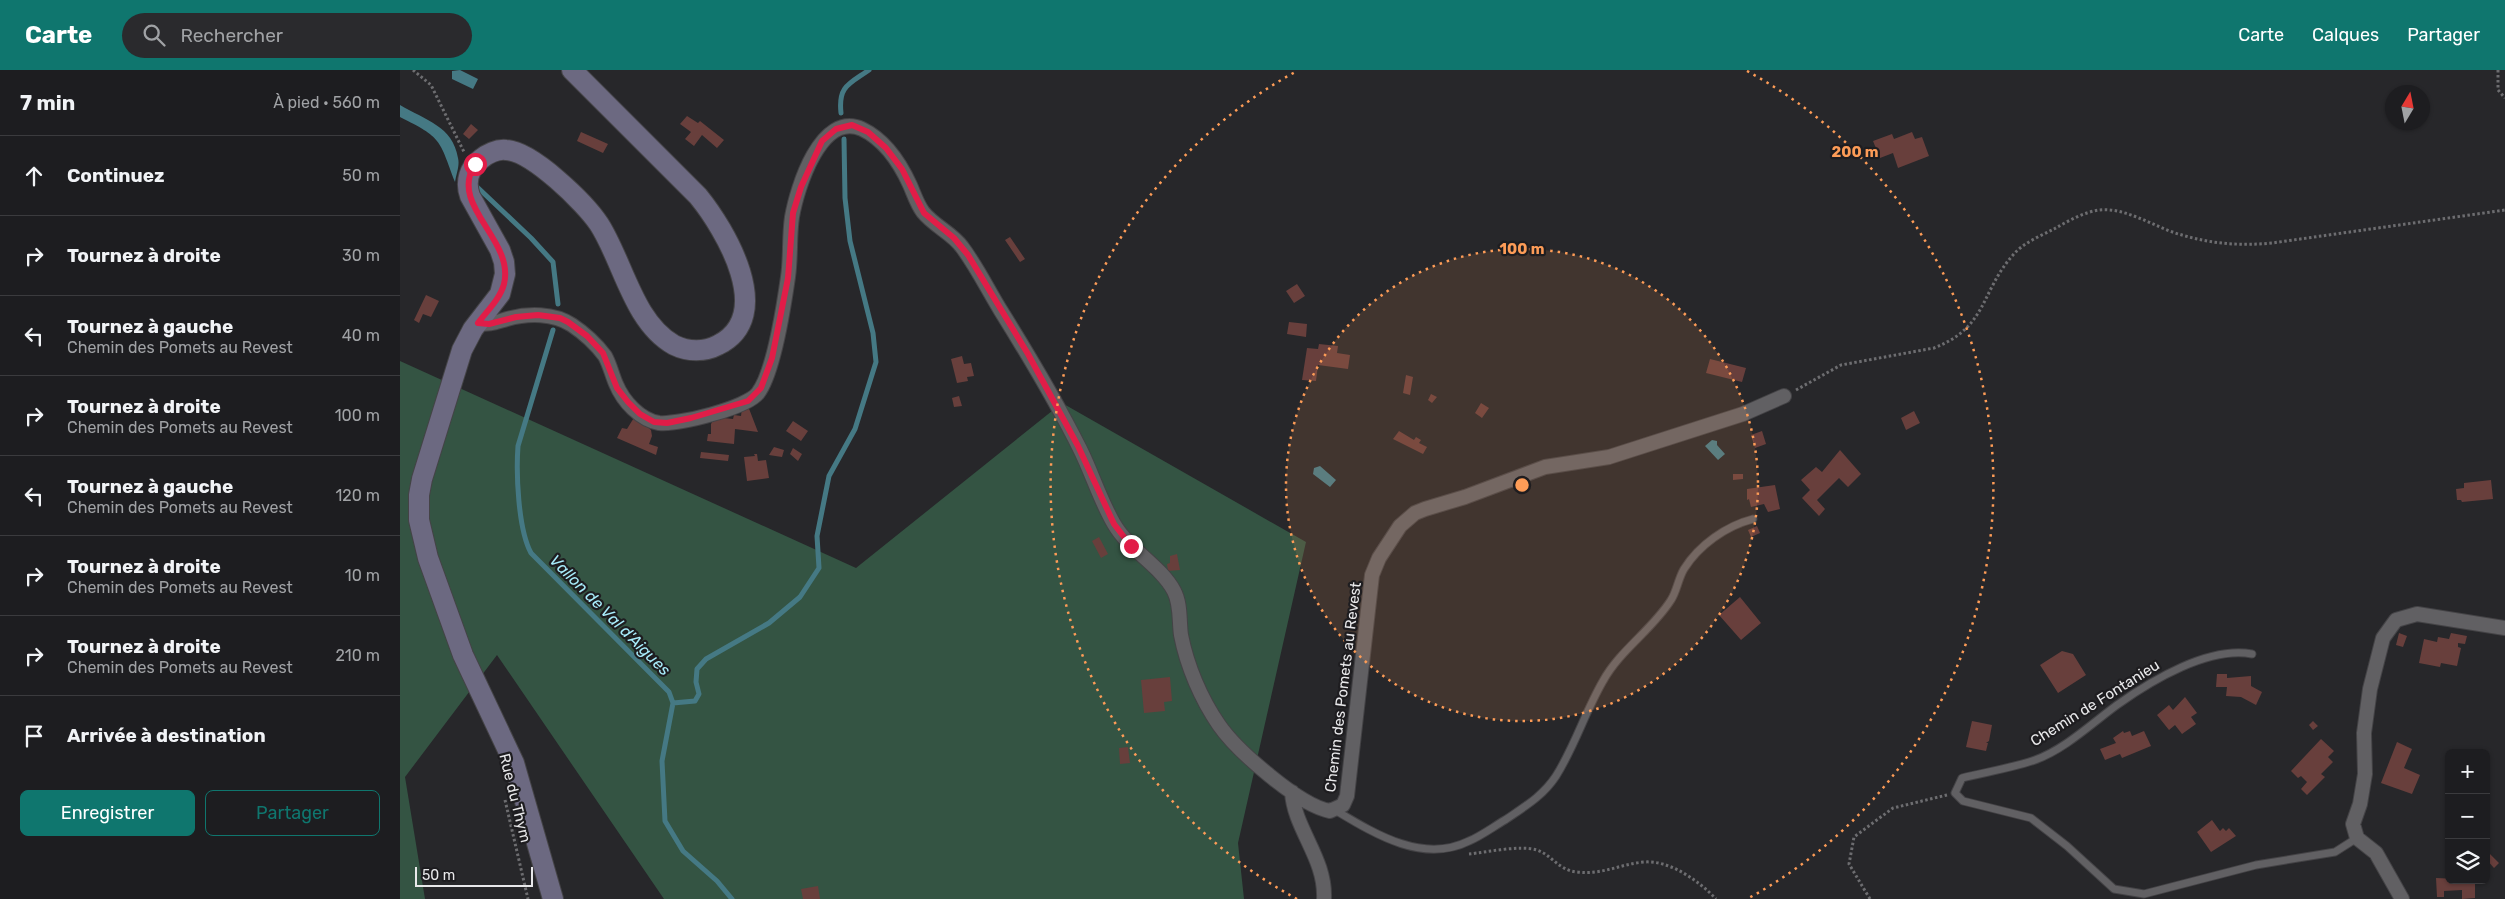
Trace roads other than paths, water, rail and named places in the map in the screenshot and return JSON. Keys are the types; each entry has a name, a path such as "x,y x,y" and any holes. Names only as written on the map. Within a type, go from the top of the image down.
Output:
{"street":[{"path":"552,899 514,763 463,656 428,558 419,520 419,495 426,463 462,350 478,323 500,294 505,268 500,250 467,189 468,177 473,167 486,155 506,150 534,163 580,201 600,225 629,289 666,340 676,346 694,350 713,348 728,338 739,324 745,296 744,283 736,257 721,228 698,196 572,70"},
{"name":"Chemin des Pomets au Revest","path":"478,323 489,324 516,317 538,315 560,318 568,322 587,336 603,353 617,388 628,402 640,414 654,422 667,423 691,418 748,401 761,388 772,358 788,278 793,213 812,160 822,141 836,129 852,125 868,132 895,159 924,213 954,238 968,255 1033,362 1078,446 1114,524 1131,546 1174,590 1181,636 1191,668 1202,695 1220,726 1252,760 1292,792 1324,810 1336,810 1343,805 1348,789 1372,575 1379,558 1407,519 1426,508 1466,497 1546,467 1609,457 1743,414 1784,396"},
{"path":"2402,899 2376,853 2357,838 2353,824 2360,804 2365,774 2365,724 2370,689 2383,638 2396,620 2416,614 2505,628"},
{"path":"1292,792 1295,808 1324,880 1324,899"}],"lane":[{"path":"1336,810 1368,830 1403,845 1436,850 1469,842 1530,804 1542,793 1566,760 1602,681 1670,602 1684,569 1692,558 1732,526 1753,519"},
{"name":"Chemin de Fontanieu","path":"2252,654 2236,651 2212,655 2196,662 2157,681 2119,704 2071,740 2036,760 1962,778 1956,793 1963,801 2031,818 2067,846 2114,889 2144,894 2256,865 2335,852 2357,838"}],"water":[{"path":"460,70 478,79 473,89 452,79 452,71"},
{"path":"400,105 436,125 450,138 455,147 458,161 455,182 446,157 437,141 432,135 400,117"},
{"path":"1712,440 1717,441 1717,445 1725,454 1718,460 1705,446"},
{"path":"1320,466 1336,480 1330,487 1313,474 1314,468"}],"waterway":[{"path":"841,113 843,91 869,70"},
{"path":"673,703 695,701 699,694 696,682 697,669 706,659 769,623 800,597 819,568 817,536 829,476 855,429 876,362 873,333 850,241 845,198 844,139"},
{"name":"Vallon de Val d'Aigues","path":"475,185 531,238 553,262 558,304"},
{"name":"Vallon de Val d'Aigues","path":"553,330 518,446 519,501 527,543 531,553 669,692 673,703 662,761 665,821 683,851 717,881 732,899"}]}
